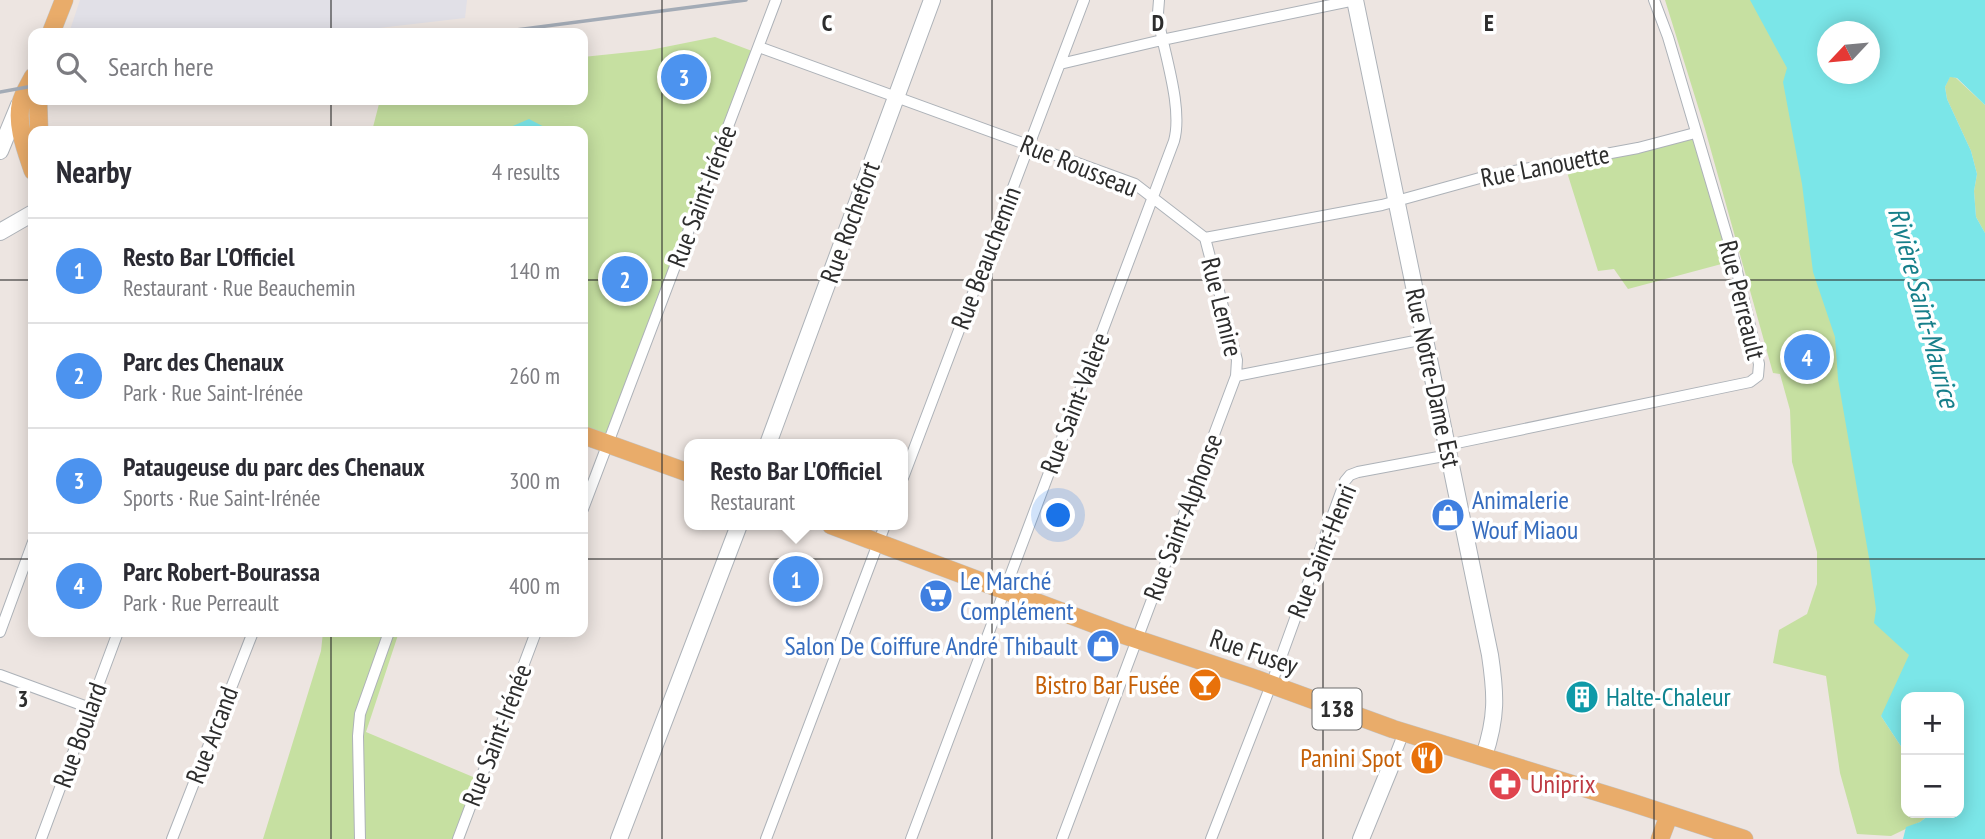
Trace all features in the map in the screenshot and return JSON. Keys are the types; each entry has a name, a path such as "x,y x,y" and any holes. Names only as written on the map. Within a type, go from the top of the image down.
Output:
{"main road":[{"path":"53,28 64,0"},
{"path":"28,105 21,127 28,153"},
{"path":"31,105 38,126"},
{"path":"588,437 684,471"},
{"name":"Rue Fusey","path":"844,530 1138,640 1404,732 1744,839"},
{"path":"1660,839 1669,815"}],"street":[{"name":"Rue Saint-Irénée","path":"588,496 776,0"},
{"name":"Rue Rochefort","path":"770,439 932,0"},
{"name":"Rue Beauchemin","path":"908,465 1084,0"},
{"name":"Rue Saint-Valère","path":"911,839 1174,141 1176,110 1162,40 1159,0"},
{"path":"1060,64 1355,0"},
{"name":"Rue Notre-Dame Est","path":"1355,0 1492,668 1494,723 1484,756"},
{"name":"Rue Perreault","path":"1448,450 1750,382 1758,376 1759,364 1740,282 1668,37 1654,0"},
{"name":"Rue Rousseau","path":"759,47 1135,184 1205,239"},
{"path":"0,151 28,103"},
{"name":"Rue Lanouette","path":"1396,201 1487,176 1638,148 1695,133"},
{"path":"1205,239 1396,201"},
{"path":"0,232 28,216"},
{"name":"Rue Lemire","path":"1205,239 1237,360 1236,376"},
{"path":"1236,376 1425,339"},
{"name":"Rue Saint-Alphonse","path":"1062,839 1236,376"},
{"name":"Rue Saint-Henri","path":"1211,839 1347,478 1358,472 1448,450"},
{"path":"619,839 737,530"},
{"path":"766,839 883,530"},
{"path":"0,632 28,556"},
{"name":"Rue Boulard","path":"41,839 116,637"},
{"name":"Rue Arcand","path":"172,839 251,637"},
{"path":"360,839 360,714 388,637"},
{"name":"Rue Saint-Irénée","path":"458,839 534,637"},
{"path":"0,675 90,708"},
{"path":"1361,839 1404,732"}],"shaded area":[{"path":"80,0 467,0 465,18 379,28 71,28"}],"green space":[{"path":"1665,0 1755,0 1793,64 1922,664 1881,716 1901,746 1901,818 1925,818 1891,836 1857,834 1840,773 1826,676 1773,663 1779,630 1807,614 1817,584 1817,552 1792,462 1790,410 1780,374 1773,373 1705,129"},
{"path":"715,37 752,51 609,435 588,428 588,126 373,126 379,105 588,105 588,56 650,50"},
{"path":"1950,76 1956,78 1985,105 1985,233 1976,217 1974,191 1977,174 1971,151 1947,99 1945,87"},
{"path":"1699,137 1729,262 1628,289 1614,269 1598,271 1566,169"},
{"path":"322,637 397,637 366,732 485,782 464,839 263,839 321,651"}],"water":[{"name":"Rivière Saint-Maurice","path":"1750,0 1985,0 1985,105 1957,78 1950,77 1945,87 1947,99 1971,151 1977,174 1974,191 1976,217 1985,233 1985,839 1903,839 1906,827 1925,818 1964,818 1964,692 1901,692 1901,746 1881,716 1909,655 1874,623 1876,609 1838,379 1835,337 1813,272 1802,184 1783,82 1787,68"},
{"path":"680,62 697,68 688,92 671,86"},
{"path":"529,119 542,126 513,126"}],"railway":[{"path":"531,28 746,0"},
{"path":"0,92 28,87"}],"place":[{"name":"Pataugeuse du parc des Chenaux","path":"684,77"},
{"name":"Parc des Chenaux","path":"625,279"},
{"name":"Parc Robert-Bourassa","path":"1807,357"},
{"name":"Animalerie Wouf Miaou","path":"1448,515"},
{"name":"Resto Bar L'Officiel","path":"796,579"},
{"name":"Le Marché Complément","path":"936,596"},
{"name":"Salon De Coiffure André Thibault","path":"1103,646"},
{"name":"Bistro Bar Fusée","path":"1205,685"},
{"name":"Halte-Chaleur","path":"1582,697"},
{"name":"Panini Spot","path":"1427,758"},
{"name":"Uniprix","path":"1505,784"}]}
